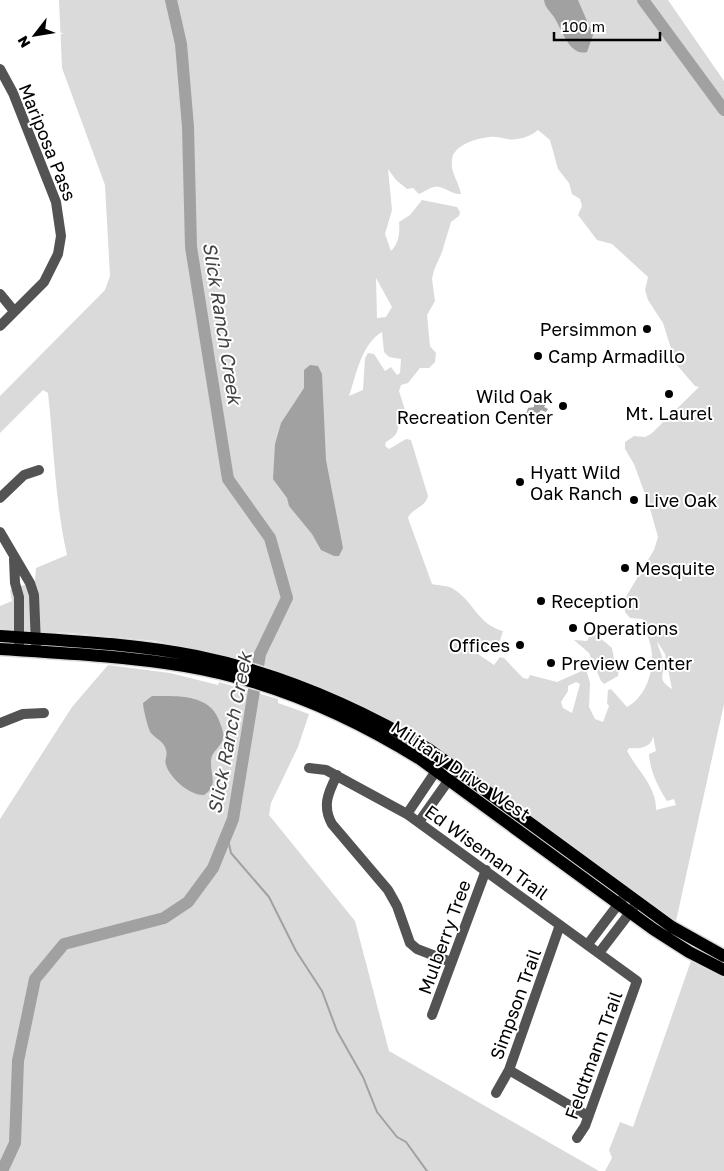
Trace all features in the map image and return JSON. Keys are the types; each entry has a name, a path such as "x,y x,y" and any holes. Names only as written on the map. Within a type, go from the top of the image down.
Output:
{"main road":[{"name":"Military Drive West","path":"0,636 19,644"},
{"name":"Military Drive West","path":"0,649 19,644 139,647 286,687 364,712 458,768 626,893 634,907 689,952 724,970"},
{"name":"Military Drive West","path":"286,687 384,737 436,770 618,904 634,907 724,956"}],"street":[{"name":"Mariposa Pass","path":"0,69 21,112 56,202 60,219 58,254 52,268 44,282 0,326"},
{"path":"0,294 14,311"},
{"path":"0,498 24,475 39,470"},
{"path":"0,532 30,583 34,595 36,645"},
{"path":"14,558 15,583 19,597 19,644"},
{"path":"19,597 34,595"},
{"path":"0,723 23,714 44,713"},
{"path":"407,814 444,759"},
{"name":"Ed Wiseman Trail","path":"309,768 326,770 337,775 407,814 637,981"},
{"path":"419,822 458,768"},
{"path":"337,775 325,805 327,815 332,824 388,890 397,906 410,944 417,949 451,962"},
{"path":"423,789 436,797"},
{"name":"Mulberry Tree","path":"432,1015 486,870"},
{"path":"588,944 626,893"},
{"path":"600,953 634,907"},
{"path":"606,922 617,930"},
{"name":"Simpson Trail","path":"496,1093 509,1070 560,925"},
{"name":"Feldtmann Trail","path":"577,1138 588,1116 637,981"},
{"path":"509,1070 588,1116"}],"shaded area":[{"path":"59,0 668,0 724,81 724,704 676,921 450,757 402,728 317,686 260,664 155,641 71,633 0,630 0,606 12,601 10,590 35,581 36,568 67,555 57,495 48,393 43,390 0,433 0,396 105,290 110,276 105,185 62,68","holes":["538,130 550,140 558,169 569,183 572,194 580,199 582,206 578,215 597,240 612,244 648,277 645,290 648,300 663,323 676,364 695,386 699,387 651,434 645,437 634,436 625,442 625,449 634,464 658,537 654,550 624,600 625,612 630,618 643,619 642,627 648,636 652,658 651,670 643,692 627,707 611,689 608,690 607,703 609,706 603,722 595,719 589,707 590,683 586,669 557,682 530,675 528,679 523,678 504,658 500,657 494,665 478,654 470,654 474,651 498,647 503,631 482,619 462,595 453,588 432,584 408,518 412,512 424,503 428,496 411,440 406,439 389,449 385,446 386,442 396,433 398,428 397,420 405,410 399,391 401,385 408,383 420,368 429,368 435,362 436,353 430,346 427,315 435,301 432,279 451,222 459,216 460,212 457,207 422,200 410,215 399,222 398,238 396,245 391,251 385,234 392,210 388,169 396,180 407,189 413,188 419,194 438,187 461,194 453,173 452,164 453,155 461,146 485,138 514,139 526,137","376,278 392,307 386,317 377,318","382,332 384,352 389,357 401,359 400,373 397,375 391,367 385,371 374,354 368,353 365,358 363,390 349,396 364,352 369,344","657,641 665,654 672,689 662,679 663,661","576,682 580,684 572,713 563,708 561,702 568,691 568,686","653,736 656,751 649,754 655,779 667,801 674,799 676,805 656,810 650,786 627,751 629,748 641,748 650,743"]},
{"path":"544,0 578,0 593,35 587,52 575,50 570,46"},
{"path":"310,365 318,366 322,374 326,460 343,548 339,556 334,556 321,550 312,534 289,506 287,498 273,479 275,444 281,423 304,388 304,370"},
{"path":"532,392 537,396 543,397 546,394 550,398 544,407 548,409 546,412 541,410 532,419 526,414 528,408 534,407 534,403 527,396"},
{"path":"591,634 601,634 600,638 612,648 614,659 620,660 618,676 604,684 589,653 574,640 587,641"},
{"path":"108,665 170,673 218,685 219,682 278,699 278,703 309,714 298,747 271,803 269,815 355,921 389,1051 599,1171 0,1171 0,819 72,707"},
{"path":"152,696 192,698 209,706 216,713 223,738 211,758 213,784 204,795 193,793 181,785 168,770 165,747 151,733 145,714 143,703"},
{"path":"691,961 724,978 724,1171 605,1171 612,1158 609,1150 620,1122 633,1127"}],"waterway":[{"name":"Slick Ranch Creek","path":"2,1171 15,1143 18,1061 35,979 64,944 164,918 188,902 213,868 233,819 260,654 287,598 270,538 228,479 191,247 188,127 181,44 171,0"},
{"path":"643,0 724,110"},
{"path":"227,835 231,853 269,897 296,951 322,991 337,1031 363,1077 377,1112 397,1137 406,1142 427,1171"}],"place":[{"name":"Persimmon","path":"647,329"},
{"name":"Camp Armadillo","path":"538,356"},
{"name":"Mt. Laurel","path":"669,394"},
{"name":"Wild Oak Recreation Center","path":"563,406"},
{"name":"Hyatt Wild Oak Ranch","path":"520,482"},
{"name":"Live Oak","path":"634,500"},
{"name":"Mesquite","path":"625,568"},
{"name":"Reception","path":"541,601"},
{"name":"Operations","path":"573,628"},
{"name":"Offices","path":"520,645"},
{"name":"Preview Center","path":"551,663"}]}
